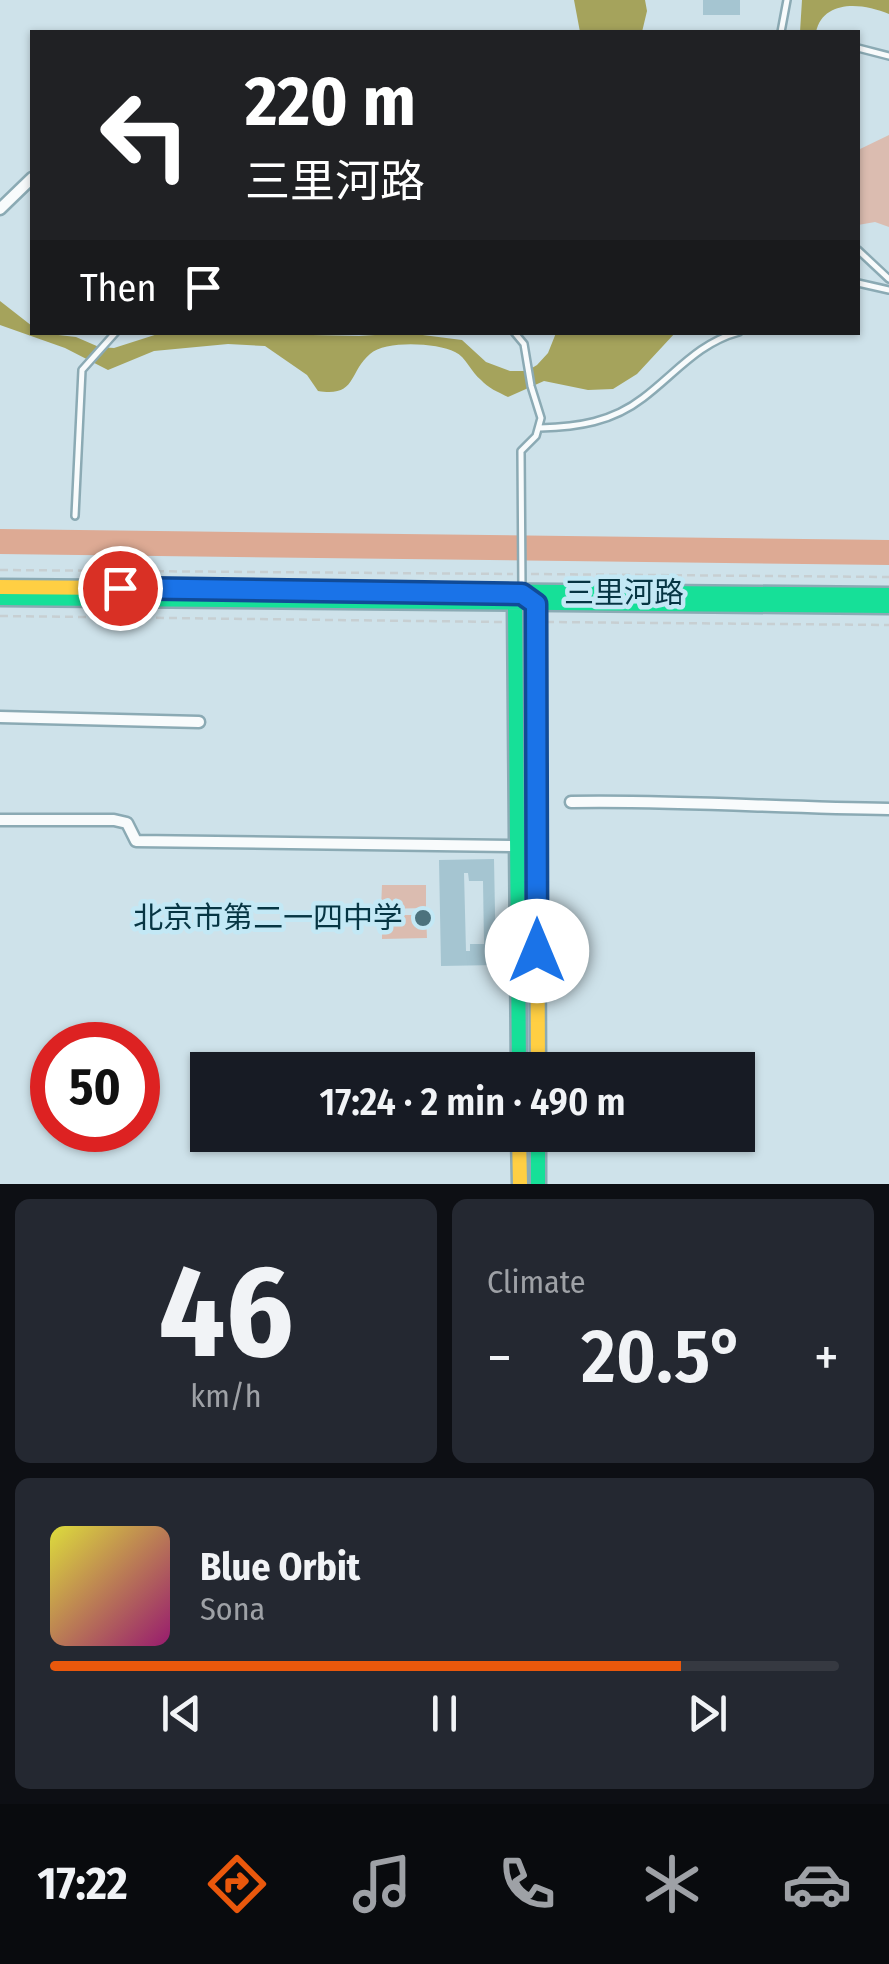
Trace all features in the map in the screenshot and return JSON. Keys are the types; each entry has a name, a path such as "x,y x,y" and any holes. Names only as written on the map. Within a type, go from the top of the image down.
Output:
{"main road":[{"name":"三里河路","path":"0,588 518,599 536,604 889,606"},
{"name":"三里河路","path":"0,598 889,595"},
{"path":"518,599 515,622 519,1052"},
{"path":"536,604 538,1052"},
{"path":"519,1152 520,1184"},
{"path":"538,1152 538,1184"}],"street":[{"path":"0,209 30,180"},
{"path":"0,717 199,722"},
{"path":"571,802 664,800 889,809"},
{"path":"0,820 114,820 126,823 136,842 517,846"}],"lane":[{"path":"781,30 787,0"},
{"path":"860,49 889,56"},
{"path":"860,252 889,280"},
{"path":"860,285 889,290"},
{"path":"75,516 82,370 113,335"},
{"path":"516,335 524,344 531,386 542,418 536,436 521,451 522,574 518,599"},
{"path":"539,428 580,427 618,414 643,399 688,358 732,335"}],"path":[{"name":"三里河路","path":"0,570 889,577"},
{"path":"0,616 515,622"},
{"name":"三里河路","path":"535,622 889,625"}],"shaded area":[{"path":"574,0 645,0 642,30 580,30"},
{"path":"802,0 889,0 889,14 845,6 826,14 817,30 800,30"},
{"path":"889,135 889,227 875,222 860,225 860,149"},
{"path":"0,301 30,324 30,335 76,337 99,347 114,348 155,335 423,335 462,340 486,362 510,371 527,371 537,365 548,353 555,335 673,335 637,374 613,389 588,390 544,381 508,397 484,383 455,352 436,347 412,344 378,350 363,361 346,387 331,392 318,391 307,375 265,346 228,344 154,351 108,370 65,348 0,325"},
{"path":"0,529 889,540 889,565 0,554"},
{"path":"382,885 426,885 426,908 381,909"},
{"path":"382,915 426,915 427,938 382,939"}],"building":[{"path":"703,0 740,0 740,15 703,15"},
{"path":"494,859 496,965 441,966 439,860","holes":["464,873 468,873 469,881 483,881 484,944 470,944 470,951 466,951"]}],"traffic: fast":[{"path":"327,590 889,595"},
{"path":"0,598 889,606"},
{"path":"519,598 515,604 519,1052"},
{"path":"538,1152 538,1184"}],"traffic: slow":[{"path":"0,587 327,590"},
{"path":"536,604 538,1052"},
{"path":"519,1152 520,1184"}],"place":[{"name":"北京市第二一四中学","path":"423,918"}],"route":[{"path":"120,588 522,594 536,604 537,951"}]}
